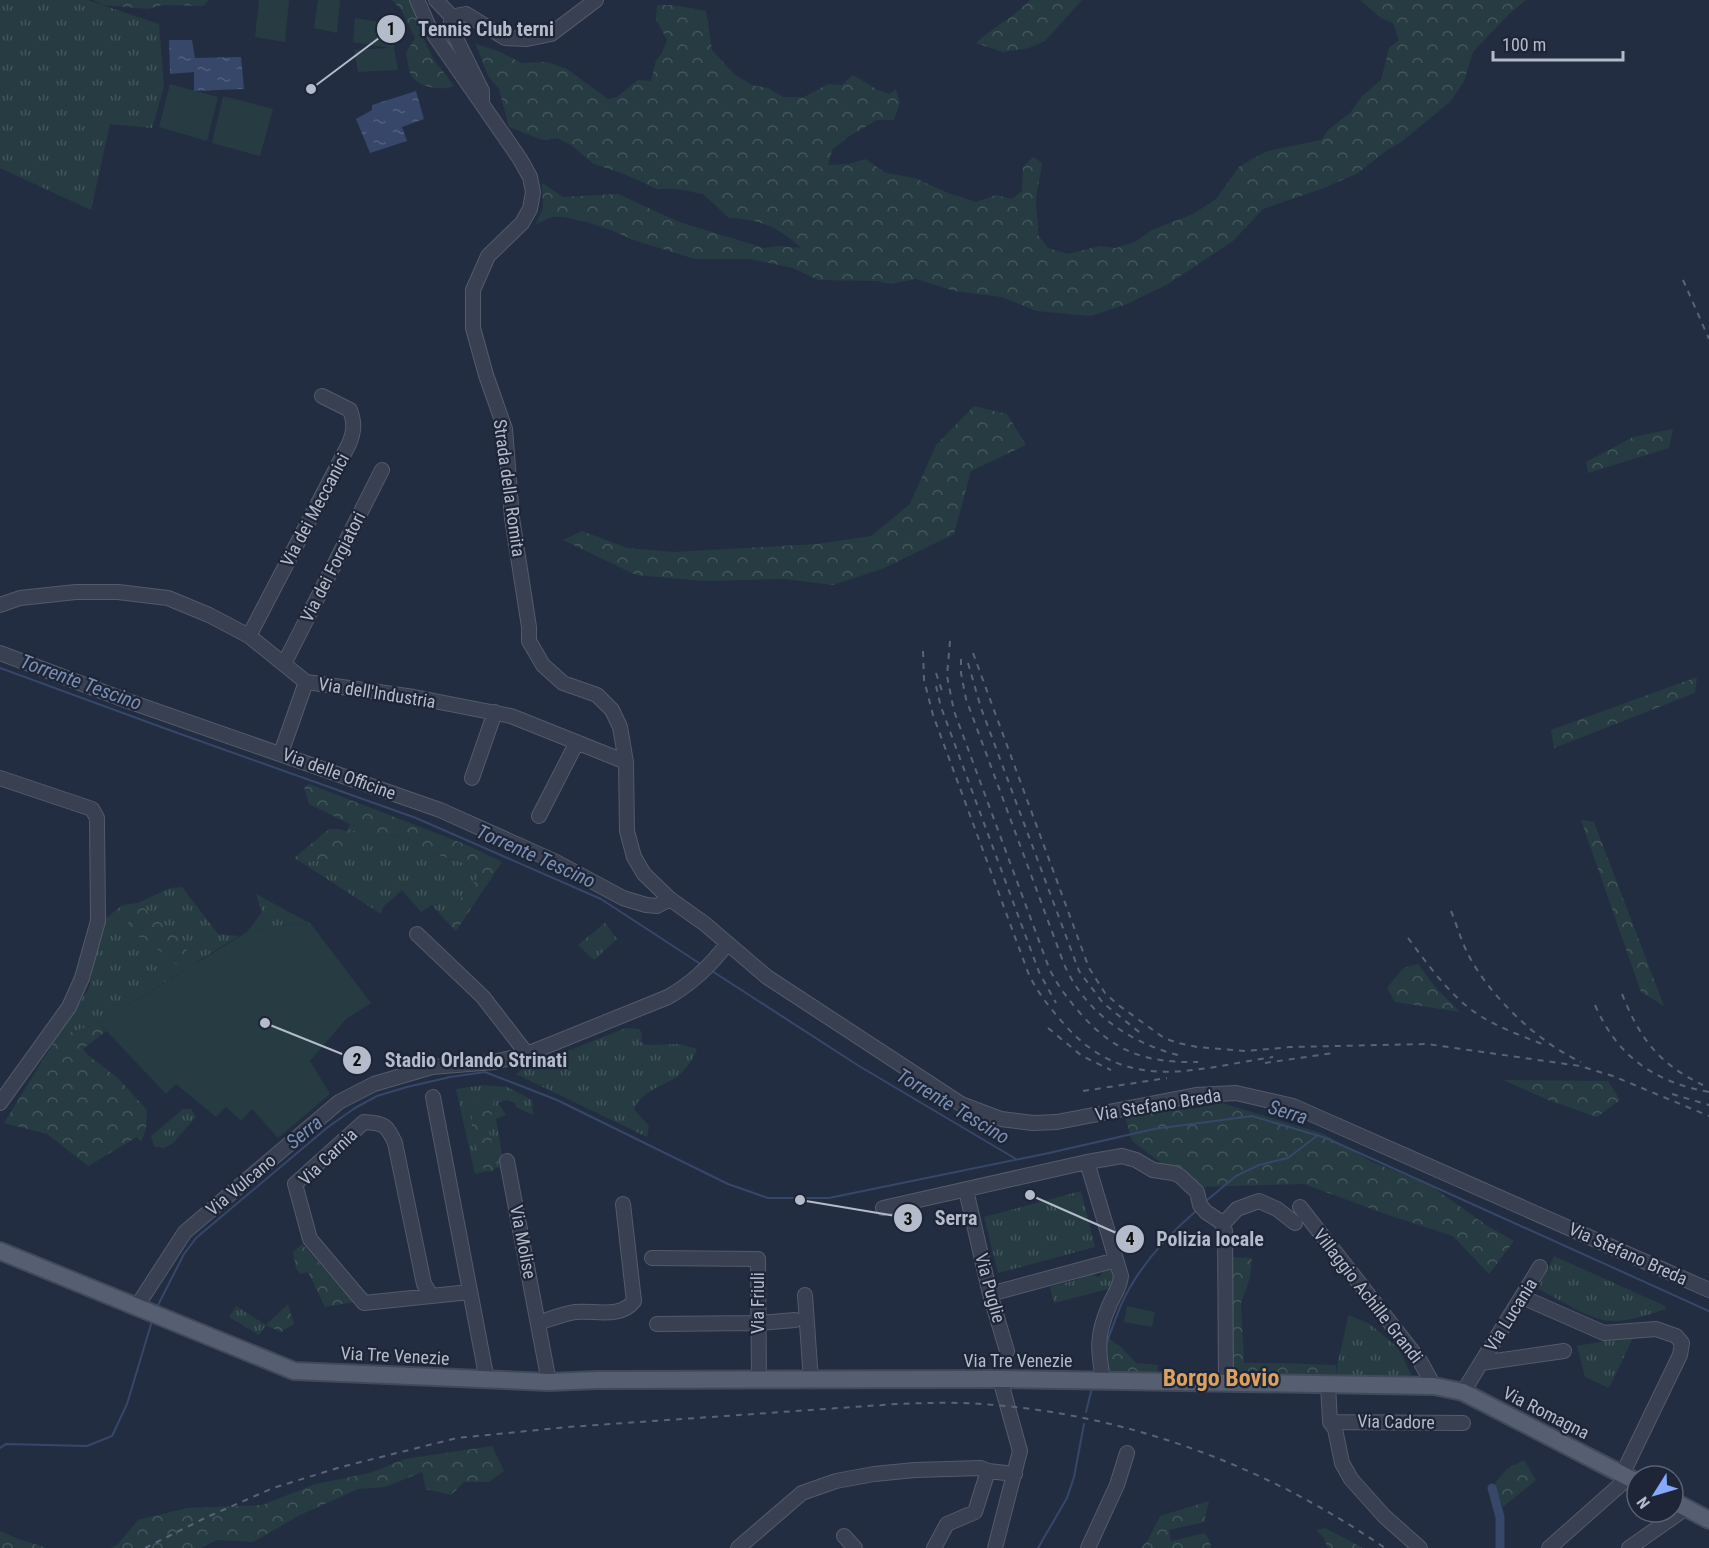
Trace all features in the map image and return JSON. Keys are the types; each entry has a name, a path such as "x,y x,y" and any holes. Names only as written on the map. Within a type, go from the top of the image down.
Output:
{"main road":[{"name":"Via Tre Venezie","path":"0,1251 294,1371 549,1382 1000,1379 1434,1386"},
{"name":"Via Romagna","path":"1434,1386 1463,1392 1625,1476"},
{"path":"1685,1508 1709,1520"}],"street":[{"name":"Strada della Romita","path":"417,0 429,29 520,159 530,177 533,192 530,209 522,223 488,256 473,290 473,328 486,375 505,429 512,518 529,627 529,641 543,665 563,683 597,695 612,710 620,726 626,762 627,831 634,857 644,874 670,899 705,924 727,944"},
{"path":"436,0 453,18"},
{"path":"482,106 482,91 451,28 453,18 459,14 466,14 505,38 527,39 551,34 596,0"},
{"name":"Via dei Meccanici","path":"249,636 353,433 354,421 350,410 322,396"},
{"name":"Via dei Forgiatori","path":"284,664 382,470"},
{"name":"Via dell'Industria","path":"0,605 20,598 76,592 118,592 168,598 209,615 249,636 306,682 414,697 511,716 626,762"},
{"name":"Via delle Officine","path":"0,653 125,700 440,810 556,861 623,898 657,906 670,899"},
{"path":"281,753 306,682"},
{"path":"472,778 495,712"},
{"path":"539,816 577,742"},
{"path":"0,778 92,808 97,818 98,921 82,978 69,1007 0,1103"},
{"path":"417,934 483,997 527,1054"},
{"name":"Via Vulcano","path":"142,1308 185,1232 339,1102 374,1084 432,1067 494,1062 527,1054 668,997 681,990 702,972 727,944"},
{"name":"Via Stefano Breda","path":"727,944 767,977 962,1104 1001,1119 1034,1123 1057,1122 1196,1095 1236,1093 1263,1098 1293,1106 1709,1290"},
{"path":"433,1097 487,1380"},
{"name":"Via Carnia","path":"431,1295 424,1284 395,1143 388,1128 378,1123 364,1122 295,1184 310,1239 364,1303 470,1292"},
{"path":"883,1208 1122,1156 1136,1160 1153,1170 1180,1176 1197,1192 1200,1205 1222,1225 1225,1231 1226,1382"},
{"name":"Via Molise","path":"507,1161 549,1382"},
{"path":"1088,1162 1121,1276 1120,1284 1109,1305 1098,1345 1103,1380"},
{"name":"Via Puglie","path":"966,1190 990,1294 1007,1351"},
{"path":"1222,1225 1237,1209 1259,1201 1277,1209 1295,1223"},
{"path":"538,1323 574,1312 617,1312 628,1308 634,1301 622,1204"},
{"name":"Villaggio Achille Grandi","path":"1300,1207 1420,1361 1434,1386"},
{"name":"Via Friuli","path":"652,1258 758,1259 759,1380"},
{"path":"990,1294 1116,1260"},
{"name":"Via Lucania","path":"1463,1392 1540,1267"},
{"path":"805,1295 811,1381"},
{"path":"1522,1296 1604,1333 1656,1329 1676,1336 1682,1343 1680,1355 1635,1464"},
{"path":"657,1324 758,1323 795,1320"},
{"name":"Via Lucania","path":"1481,1363 1564,1351"},
{"path":"995,1548 1020,1451 1000,1379"},
{"name":"Via Cadore","path":"1328,1384 1330,1422 1335,1429 1342,1463 1351,1479 1384,1516 1420,1548"},
{"name":"Via Cadore","path":"1330,1422 1463,1423"},
{"path":"1088,1548 1117,1485 1127,1453"},
{"path":"738,1548 754,1543 802,1493 836,1481 915,1470 981,1468 1015,1474"},
{"path":"934,1548 946,1524 975,1512 988,1471"},
{"path":"1549,1548 1625,1482"},
{"path":"1629,1548 1657,1524"},
{"path":"844,1536 855,1548"}],"green space":[{"path":"0,0 87,0 159,24 164,87 152,128 110,124 91,210 0,168"},
{"path":"93,0 209,0 203,6 162,5 148,9 103,5"},
{"path":"259,0 289,0 285,42 255,37"},
{"path":"318,0 340,0 337,33 314,28"},
{"path":"392,0 410,0 434,60 454,86 432,88 412,77 406,53 415,38 401,9"},
{"path":"1030,0 1082,0 1045,41 1029,48 1003,52 976,43 1017,12"},
{"path":"1360,0 1526,0 1508,15 1473,52 1464,81 1450,102 1401,142 1358,173 1324,188 1263,209 1233,241 1168,284 1127,304 1091,316 1037,311 1001,297 954,291 916,279 891,284 877,281 818,280 793,268 750,259 695,259 570,218 553,217 536,224 543,208 542,183 563,197 618,194 679,222 764,248 778,246 801,248 785,235 759,222 729,218 703,194 677,189 657,189 594,164 571,145 557,138 542,140 509,127 499,89 488,76 476,44 498,51 522,63 547,62 567,69 608,99 617,97 638,80 651,81 656,60 662,53 667,40 656,19 657,5 673,5 706,11 712,50 735,75 752,85 768,88 783,97 804,97 828,84 842,85 853,75 878,90 890,94 896,89 900,103 894,120 877,120 848,137 832,150 828,165 849,164 865,159 886,173 915,178 948,193 976,202 996,195 1012,199 1022,191 1023,167 1033,157 1042,163 1036,197 1038,235 1048,248 1068,254 1100,246 1116,248 1135,242 1152,230 1193,214 1216,199 1239,167 1252,159 1268,151 1321,140 1329,129 1350,113 1362,96 1381,80 1389,48 1399,40 1393,23 1381,18"},
{"path":"355,18 399,25 394,48 398,70 358,72 354,50 390,48 353,42"},
{"path":"170,84 218,97 207,141 159,127"},
{"path":"223,96 273,109 260,156 212,143"},
{"path":"974,406 1007,414 1026,445 971,471 954,534 882,569 833,585 785,579 705,581 636,575 563,540 582,531 627,548 673,552 817,544 871,536 910,504 936,445"},
{"path":"1673,429 1669,448 1588,473 1586,462 1633,437"},
{"path":"1697,677 1695,693 1554,748 1551,730"},
{"path":"309,784 467,845 502,862 456,931 448,923 453,907 480,875 481,868 429,852 406,837 372,835 309,804 304,787"},
{"path":"1581,820 1594,822 1664,1006 1641,992"},
{"path":"350,824 372,835 406,837 431,853 481,868 480,875 453,907 448,923 432,905 421,912 402,890 383,907 381,914 304,864 326,860 355,833 347,831"},
{"path":"329,829 355,833 352,843 344,851 328,859 304,864 294,858"},
{"path":"182,887 218,934 239,936 198,961 190,957 181,938 138,903 170,888"},
{"path":"256,894 311,924 284,925 247,932 262,912"},
{"path":"138,903 181,938 190,957 210,967 215,999 163,953 138,936 122,914 123,905"},
{"path":"123,905 122,914 183,971 99,1023 57,1037 89,988 102,921"},
{"path":"605,923 617,939 594,960 578,945"},
{"path":"311,924 371,1003 346,1019 310,1061 330,1094 278,1138 252,1109 241,1121 226,1107 216,1117 176,1084 166,1094 99,1023 247,932 284,925"},
{"path":"1418,964 1436,988 1460,1012 1395,1002 1387,988 1403,968"},
{"path":"99,1023 106,1031 83,1049 118,1078 147,1110 146,1129 141,1142 137,1137 88,1166 47,1134 4,1123 57,1037"},
{"path":"626,1028 639,1029 642,1033 641,1042 646,1045 679,1044 697,1049 689,1064 677,1077 652,1090 637,1103 634,1109 649,1126 647,1137 516,1074 524,1068"},
{"path":"1503,1080 1608,1081 1620,1100 1597,1117 1548,1100"},
{"path":"484,1085 507,1087 532,1100 533,1115 507,1100 498,1103 506,1115 496,1119 504,1166 475,1174 456,1089"},
{"path":"491,1092 495,1094 489,1131 497,1165 492,1172 484,1170 475,1144 472,1125 474,1107 479,1100"},
{"path":"1222,1103 1324,1134 1370,1161 1431,1186 1486,1225 1514,1241 1489,1274 1453,1236 1304,1184 1193,1187 1132,1141 1125,1116"},
{"path":"183,1109 191,1109 196,1117 173,1143 164,1148 154,1146 151,1136"},
{"path":"1081,1191 1095,1247 998,1273 984,1217"},
{"path":"302,1244 354,1302 325,1307 308,1272 300,1274 296,1268 293,1252"},
{"path":"1554,1256 1665,1306 1666,1309 1635,1318 1607,1321 1577,1309 1538,1289"},
{"path":"1229,1257 1252,1258 1250,1278 1241,1303 1244,1363 1336,1365 1336,1379 1230,1378"},
{"path":"1103,1268 1111,1270 1115,1284 1112,1288 1054,1303 1050,1287 1094,1272 1096,1277 1101,1276"},
{"path":"288,1304 294,1324 281,1332 266,1325"},
{"path":"236,1306 266,1325 259,1335 229,1317"},
{"path":"1127,1306 1155,1312 1152,1327 1124,1322"},
{"path":"1348,1315 1370,1324 1398,1348 1414,1380 1336,1379"},
{"path":"1104,1335 1121,1347 1136,1363 1158,1365 1157,1376 1109,1374 1105,1360"},
{"path":"1634,1336 1609,1388 1585,1377 1577,1346"},
{"path":"492,1446 504,1471 489,1482 464,1482 451,1495 426,1489 422,1472 385,1487 358,1489 300,1515 253,1542 217,1540 201,1548 111,1548 118,1544 138,1520 187,1508 262,1505 316,1484 370,1473 405,1459"},
{"path":"1524,1460 1536,1480 1503,1507 1494,1484 1507,1469"},
{"path":"1209,1501 1204,1522 1169,1530 1171,1541 1205,1533 1211,1548 1141,1548 1148,1540 1160,1516"},
{"path":"1325,1528 1363,1548 1328,1548 1324,1538 1316,1530"},
{"path":"0,1531 18,1539 47,1548 0,1548"}],"water":[{"path":"169,40 192,40 195,58 241,57 244,89 194,91 194,72 170,74"},
{"path":"416,91 424,119 402,127 407,141 370,153 356,119 372,110 372,105"}],"waterway":[{"name":"Torrente Tescino","path":"0,668 416,818 601,899 702,965"},
{"name":"Torrente Tescino","path":"712,971 859,1066 1016,1159"},
{"name":"Serra","path":"157,1307 184,1254 196,1238 328,1127 377,1096 450,1077 485,1072 557,1100 728,1184 768,1198 829,1198 1154,1129 1252,1116 1326,1138 1709,1311"},
{"path":"1206,1201 1236,1176 1259,1165 1288,1158 1318,1135"},
{"path":"1105,1348 1121,1305 1135,1279 1164,1242 1196,1211"},
{"name":"Serra","path":"0,1448 6,1444 87,1446 112,1436 127,1404 152,1321"},
{"path":"1086,1412 1092,1388"},
{"path":"1038,1548 1067,1498 1074,1477 1084,1424"},
{"path":"1492,1488 1500,1517 1500,1548"}],"railway":[{"path":"1683,280 1709,339"},
{"path":"950,641 947,676 954,711 1049,968 1063,992 1093,1027 1119,1046 1147,1057 1198,1062"},
{"path":"923,651 924,680 933,715 1029,975 1040,994 1064,1024 1088,1046 1112,1061 1136,1069 1162,1072 1188,1071 1273,1057"},
{"path":"973,653 1089,968 1105,993 1164,1038 1197,1047 1245,1051 1291,1047 1427,1044 1580,1066 1613,1076 1709,1116"},
{"path":"961,659 966,699 1064,964 1073,982 1097,1011 1128,1035 1163,1051 1182,1056"},
{"path":"968,663 981,708 1079,971 1103,1003 1144,1036"},
{"path":"936,673 943,694"},
{"path":"936,686 941,707 1039,972 1056,1003"},
{"path":"1451,911 1468,954 1477,970 1502,1002 1532,1031 1581,1062"},
{"path":"1408,938 1441,981 1460,1001 1496,1025 1542,1044"},
{"path":"1622,994 1636,1024 1653,1048 1674,1068 1703,1085"},
{"path":"1595,1005 1614,1039 1640,1064 1671,1081 1709,1092"},
{"path":"1048,1028 1082,1056 1111,1070"},
{"path":"1265,1063 1333,1053"},
{"path":"1083,1091 1167,1078"},
{"path":"1672,1094 1709,1105"},
{"path":"145,1548 273,1488 341,1467 457,1438 568,1427 896,1404 950,1403 1036,1410 1089,1419 1142,1432 1193,1449 1292,1492 1385,1548"}],"place":[{"name":"Tennis Club terni","path":"311,89"},
{"name":"Stadio Orlando Strinati","path":"265,1023"},
{"name":"Polizia locale","path":"1030,1195"},
{"name":"Serra","path":"800,1200"}],"district":[{"name":"Borgo Bovio","path":"1221,1378"}]}
